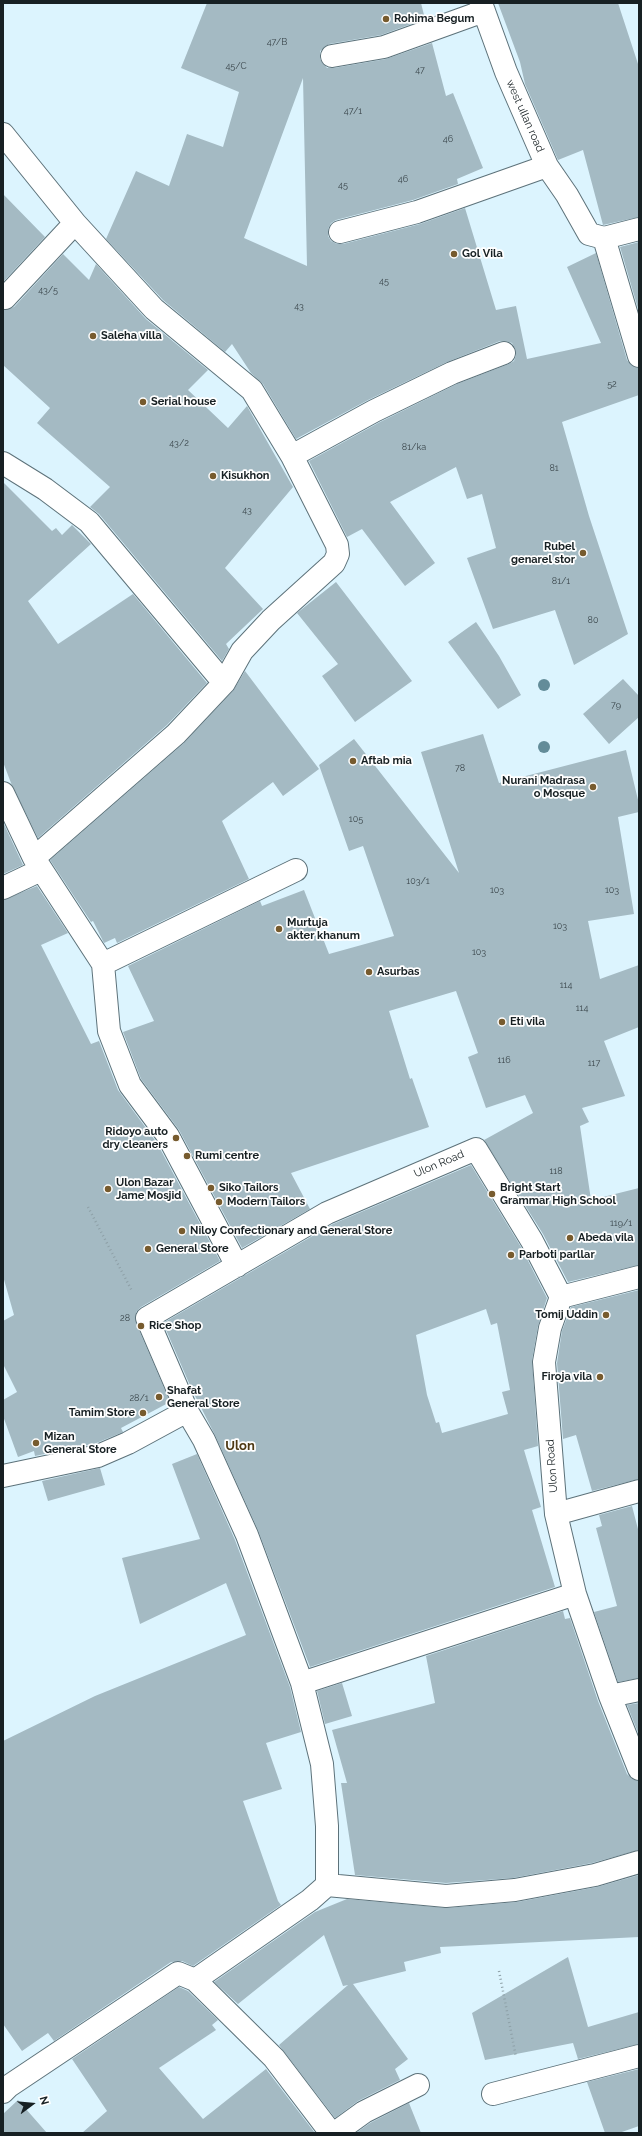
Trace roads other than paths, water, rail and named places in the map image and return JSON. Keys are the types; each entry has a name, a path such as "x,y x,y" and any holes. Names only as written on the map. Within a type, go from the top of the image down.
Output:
{"street":[{"name":"west ullan road","path":"332,56 384,47 483,7 506,72 547,166 597,236 639,356"},
{"path":"3,134 75,223 154,309 252,390 292,456 337,545 338,554 334,562 271,620 242,651 224,683 176,734 38,864 3,888"},
{"name":"west ullan road","path":"340,232 417,212 547,166"},
{"path":"5,298 75,223"},
{"path":"597,236 639,229"},
{"path":"292,456 374,411 452,373 504,353"},
{"path":"3,463 45,489 89,522 224,683"},
{"path":"3,793 38,864 103,964 109,1031 130,1085 168,1136 237,1266"},
{"path":"103,964 296,870"},
{"name":"Ulon Road","path":"187,1412 147,1318 327,1213 476,1149 532,1241 561,1297 550,1328 544,1362 556,1514 575,1594 610,1696 639,1769"},
{"path":"561,1297 639,1277"},
{"path":"3,1476 98,1456 128,1443 187,1412 204,1440 247,1534 302,1683 322,1764 327,1826 327,1885"},
{"path":"556,1514 639,1491"},
{"path":"302,1683 575,1594"},
{"path":"610,1696 639,1690"},
{"path":"195,1980 310,1900 327,1885 446,1896 515,1890 595,1875 639,1862"},
{"path":"3,2092 9,2086 178,1973 195,1980 274,2058 331,2133"},
{"path":"493,2094 639,2056"},
{"path":"335,2133 364,2112 418,2085"}],"place":[{"name":"Rohima Begum","path":"386,19"},
{"name":"Gol Vila","path":"454,254"},
{"name":"Saleha villa","path":"93,336"},
{"name":"Serial house","path":"143,402"},
{"name":"Kisukhon","path":"213,476"},
{"name":"Rubel genarel stor","path":"583,553"},
{"name":"Aftab mia","path":"353,761"},
{"name":"Nurani Madrasa o Mosque","path":"593,787"},
{"name":"Murtuja akter khanum","path":"279,929"},
{"name":"Asurbas","path":"369,972"},
{"name":"Eti vila","path":"502,1022"},
{"name":"Ridoyo auto dry cleaners","path":"176,1138"},
{"name":"Rumi centre","path":"187,1156"},
{"name":"Siko Tailors","path":"211,1188"},
{"name":"Ulon Bazar Jame Mosjid","path":"108,1189"},
{"name":"Bright Start Grammar High School","path":"492,1194"},
{"name":"Modern Tailors","path":"219,1202"},
{"name":"Niloy Confectionary and General Store","path":"182,1231"},
{"name":"Abeda vila","path":"570,1238"},
{"name":"General Store","path":"148,1249"},
{"name":"Parboti parllar","path":"511,1255"},
{"name":"Tomij Uddin","path":"606,1315"},
{"name":"Rice Shop","path":"141,1326"},
{"name":"Firoja vila","path":"600,1377"},
{"name":"Shafat General Store","path":"159,1397"},
{"name":"Tamim Store","path":"143,1413"},
{"name":"Mizan General Store","path":"36,1443"}],"district":[{"name":"Ulon","path":"240,1446"}]}
